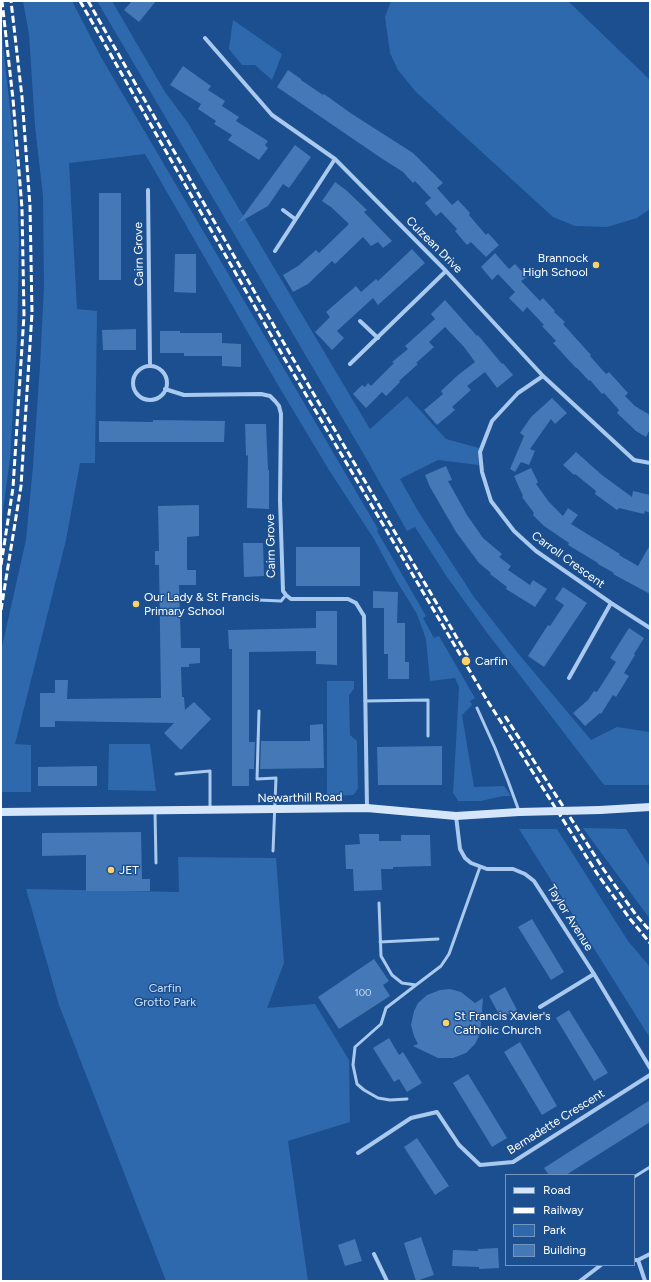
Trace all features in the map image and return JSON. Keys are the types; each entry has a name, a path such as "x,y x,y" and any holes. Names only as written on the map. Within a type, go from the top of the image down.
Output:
{"main road":[{"name":"Newarthill Road","path":"1,812 210,811 367,808 456,816 650,807"}],"street":[{"name":"Culzean Drive","path":"205,38 272,115 335,159 446,271 543,376 634,460 650,462"},
{"path":"275,251 335,159"},
{"name":"Cairn Grove","path":"148,190 150,366"},
{"path":"282,210 296,220"},
{"path":"350,364 446,271"},
{"path":"360,321 378,338"},
{"path":"150,366 155,367 164,374 166,384 162,394 152,399 141,397 137,394 133,383 134,378 140,369 150,366"},
{"name":"Carroll Crescent","path":"543,376 518,393 492,421 480,452 482,472 491,501 514,531 536,551 650,628"},
{"name":"Cairn Grove","path":"165,389 184,395 262,394 270,396 279,406 282,584 283,591 286,595"},
{"path":"286,595 291,599 298,600 348,599 356,603 364,616 367,808"},
{"path":"569,678 611,603"},
{"name":"Taylor Avenue","path":"456,816 460,849 465,858 471,864 487,869 513,869 525,874 534,881 594,974 650,1068"},
{"path":"540,1007 594,974"},
{"name":"Bernadette Crescent","path":"358,1153 411,1118 437,1112 460,1145 480,1165 513,1162 650,1075"},
{"path":"374,1254 387,1281"},
{"path":"645,1281 636,1260 650,1254"},
{"path":"580,1281 600,1266"}],"lane":[{"path":"235,599 281,601 286,595"},
{"path":"365,701 428,700 428,736"},
{"path":"476,708 498,754 519,812"},
{"path":"259,711 257,778 276,778 276,810 273,851"},
{"path":"176,774 210,771 210,811"},
{"path":"155,811 156,863"},
{"path":"407,1099 390,1100 378,1098 357,1084 354,1065 355,1047 381,1024 386,1008 441,966 449,954 480,867"},
{"path":"379,903 381,956 392,974 402,983 416,985"},
{"path":"380,942 438,939"},
{"path":"635,1176 650,1168"}],"green space":[{"path":"23,1 72,1 101,57 378,529 377,531 426,616 423,618 434,638 439,636 475,698 470,701 472,705 462,715 474,787 504,786 511,796 503,796 481,801 458,801 453,794 459,687 455,678 430,681 426,639 417,614 396,580 374,539 329,470 278,385 145,154 69,163 77,309 97,311 95,463 80,463 66,540 15,744 31,745 31,792 1,792 1,651 26,540 33,466 44,287 43,196 35,126 29,34"},
{"path":"97,1 112,1 165,92 188,123 370,429 407,396 446,439 479,448 479,465 438,460 400,479 418,511 474,597 517,652 591,740 617,727 650,732 650,785 604,785 485,630 445,574 415,527 407,531 366,458"},
{"path":"391,1 568,1 650,80 650,209 637,218 607,227 575,226 553,217 416,92 398,70 390,53 385,17"},
{"path":"233,20 282,54 272,80 255,65 242,65 229,49"},
{"path":"1,26 17,173 19,244 17,341 10,459 1,525"},
{"path":"327,681 354,681 354,689 349,695 350,735 357,741 358,788 353,795 327,796"},
{"path":"109,744 150,744 156,791 108,790"},
{"path":"583,828 626,829 650,867 650,919"},
{"path":"519,829 557,829 628,941 650,967 650,1038"},
{"name":"Carfin Grotto Park","path":"178,857 276,858 284,963 267,1008 315,1004 349,1060 350,1122 288,1141 308,1281 166,1281 59,1005 26,889 179,892"}],"building":[{"path":"132,1 156,1 139,22 124,10"},
{"path":"183,66 211,86 208,90 225,101 222,106 239,117 236,121 268,141 265,145 268,148 259,160 228,140 232,135 214,124 216,121 198,109 201,104 170,85"},
{"path":"288,70 323,95 324,94 413,153 443,183 437,188 452,205 458,200 470,213 469,215 486,235 488,233 499,245 486,257 471,242 467,245 455,231 457,229 441,212 436,216 425,203 431,198 415,181 413,183 403,172 277,87"},
{"path":"295,145 311,157 289,188 283,184 268,206 238,223"},
{"path":"335,182 346,190 367,210 364,212 392,241 383,248 378,242 371,246 363,237 335,264 332,261 308,284 293,292 283,275 298,266 316,250 319,253 349,224 331,207 322,201"},
{"path":"99,193 121,193 121,280 99,280"},
{"path":"412,249 425,263 378,305 373,298 337,331 344,338 332,350 315,332 330,317 326,312 356,286 361,292 376,279 378,281"},
{"path":"495,253 509,269 515,264 527,277 521,281 540,301 543,298 555,311 554,312 565,322 563,324 591,355 590,356 606,374 609,372 628,393 625,396 635,406 650,415 650,429 646,437 636,431 617,413 619,410 604,393 602,394 553,343 556,341 542,326 544,325 527,307 523,312 509,298 515,292 498,274 492,280 481,267"},
{"path":"175,254 196,254 196,293 174,292"},
{"path":"445,300 513,375 497,388 485,372 467,386 471,390 452,407 455,410 437,425 424,410 443,394 441,391 458,375 475,362 464,347 445,327 429,342 434,347 416,363 418,364 399,381 400,382 386,396 382,392 366,408 353,394 362,385 365,387 368,383 371,386 394,363 392,362 408,349 405,346 435,319 431,314"},
{"path":"136,329 136,350 103,350 102,330"},
{"path":"160,331 180,331 180,333 222,333 222,343 241,344 241,367 222,366 222,356 184,356 184,353 160,353"},
{"path":"552,398 567,413 555,424 551,419 530,449 535,451 529,465 521,462 515,472 510,469 524,436 520,433 531,417"},
{"path":"153,420 225,421 224,442 99,442 99,421 153,422"},
{"path":"245,424 266,424 269,470 269,509 247,508 248,455 246,456"},
{"path":"576,452 602,475 632,497 633,491 650,495 650,513 645,511 644,514 619,508 617,510 595,494 596,491 563,465"},
{"path":"446,466 452,480 448,481 467,515 483,538 502,554 499,557 511,566 508,570 530,585 533,580 547,589 535,607 506,589 507,587 490,574 491,573 479,563 456,532 430,487 425,475"},
{"path":"531,468 538,482 536,484 549,502 563,516 568,508 578,515 571,524 638,566 650,545 650,594 613,574 614,573 568,545 569,543 544,526 533,515 534,513 522,497 523,496 514,476"},
{"path":"199,505 199,536 187,537 187,570 196,570 196,585 179,585 181,648 200,648 200,663 189,664 189,667 181,667 182,697 184,697 185,710 194,702 211,719 181,750 164,733 174,723 55,721 55,727 40,727 40,693 55,693 55,680 68,680 67,699 161,698 159,565 155,565 155,551 159,551 158,506"},
{"path":"243,543 263,543 264,576 244,577"},
{"path":"296,547 360,547 360,586 296,586"},
{"path":"563,587 587,603 544,667 528,656 548,625 550,626 564,605 555,599"},
{"path":"373,591 398,592 397,623 405,623 405,662 409,662 409,679 388,679 388,654 384,654 384,608 373,608"},
{"path":"316,611 337,611 337,665 316,664 316,651 249,652 249,742 255,742 254,769 249,769 249,786 232,786 232,649 229,649 228,630 316,628"},
{"path":"629,628 644,638 624,673 629,676 616,697 613,695 601,714 600,713 585,726 573,713 588,700 594,691 597,692 616,662 610,658"},
{"path":"323,724 324,768 260,769 261,741 310,741 310,725"},
{"path":"442,746 442,785 378,785 377,747"},
{"path":"97,766 97,786 38,786 38,767"},
{"path":"141,832 142,879 150,879 150,891 86,891 86,855 42,856 42,833"},
{"path":"359,834 379,834 379,841 401,841 401,835 430,835 431,866 393,867 393,869 381,869 382,890 354,891 353,869 346,869 345,845 360,844"},
{"path":"532,919 564,972 551,980 518,927"},
{"path":"374,959 389,981 383,985 390,996 339,1029 318,997"},
{"path":"505,987 517,1010 501,1018 489,996"},
{"name":"St Francis Xavier's Catholic Church","path":"450,989 461,992 475,1003 483,998 480,1034 475,1044 466,1053 453,1058 438,1058 413,1046 418,1044 411,1025 414,1011 418,1003 427,995 440,990"},
{"path":"569,1010 608,1073 594,1081 556,1018"},
{"path":"389,1038 399,1055 403,1052 422,1083 407,1092 399,1079 394,1082 373,1048"},
{"path":"520,1042 557,1106 542,1115 504,1052"},
{"path":"468,1074 507,1138 492,1147 453,1083"},
{"path":"650,1100 650,1122 568,1174 548,1174 544,1168"},
{"path":"417,1138 449,1186 435,1195 404,1147"},
{"path":"421,1237 434,1275 416,1281 404,1243"},
{"path":"355,1239 362,1261 345,1266 338,1245"},
{"path":"498,1248 499,1268 479,1269 479,1267 452,1266 453,1250 478,1251 478,1249"}],"railway":[{"path":"1,565 13,488 24,315 22,208 13,99 2,1"},
{"path":"1,610 21,486 32,313 30,206 22,97 11,1"},
{"path":"80,1 283,356 487,700 598,875 630,919 650,943"},
{"path":"88,1 289,352 470,660"},
{"path":"505,716 604,870 636,915 650,931"}],"place":[{"name":"Brannock High School","path":"596,265"},
{"name":"Our Lady & St Francis Primary School","path":"136,604"},
{"name":"Carfin","path":"466,661"},
{"name":"JET","path":"111,870"},
{"name":"St Francis Xavier's Catholic Church","path":"446,1023"}]}
